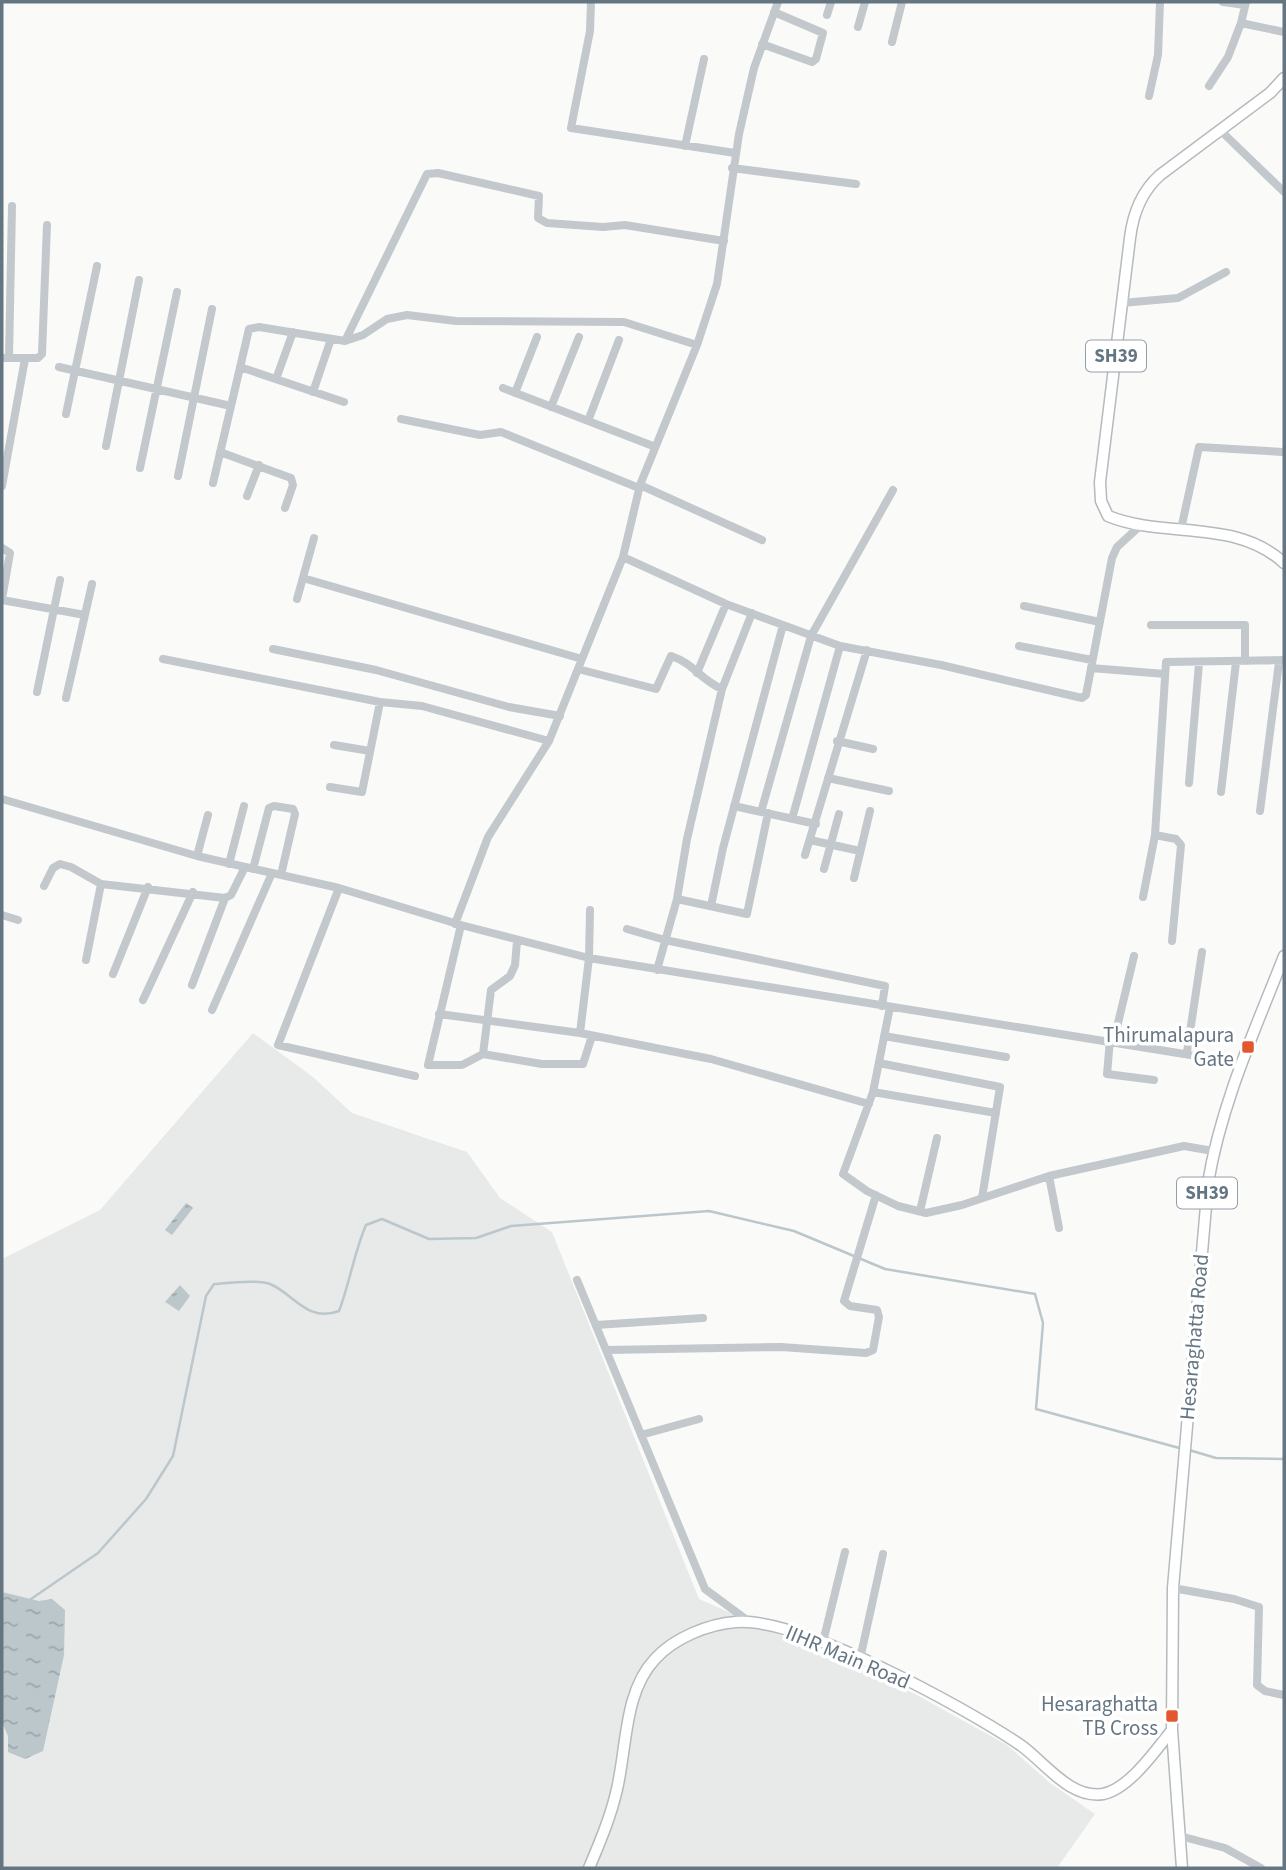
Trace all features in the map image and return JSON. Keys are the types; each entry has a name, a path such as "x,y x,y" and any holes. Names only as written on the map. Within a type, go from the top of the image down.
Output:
{"main road":[{"name":"SH39","path":"1284,78 1270,93 1146,189 1131,226 1100,482 1101,501 1108,516 1141,525 1181,529 1251,542 1274,554 1284,564"},
{"name":"Hesaraghatta Road","path":"1182,1868 1172,1730 1173,1588 1208,1183 1213,1151 1240,1063 1284,956"},
{"name":"IIHR Main Road","path":"589,1868 608,1824 634,1692 655,1659 691,1633 736,1622 773,1625 823,1642 968,1712 1021,1746 1078,1792 1104,1794 1134,1776 1172,1730"}],"street":[{"path":"591,2 590,32 571,128 735,153"},
{"path":"592,1036 583,1064 542,1064 483,1054 462,1065 428,1065 458,925 488,837 549,741 560,716 623,557 639,487 653,446 696,345 717,284 735,153 762,44 778,2"},
{"path":"827,15 831,2"},
{"path":"858,27 865,2"},
{"path":"892,42 902,2"},
{"path":"1149,96 1158,55 1160,2"},
{"path":"1209,86 1228,57 1241,23 1245,3 1223,2"},
{"path":"762,44 812,62 816,59 823,33 774,12"},
{"path":"1241,23 1284,32"},
{"path":"685,146 704,59"},
{"path":"1220,130 1284,192"},
{"path":"732,168 856,184"},
{"path":"345,341 427,174 539,196 538,218 547,223 603,227 625,225 724,242"},
{"path":"12,206 5,358 38,358 42,354 47,225"},
{"path":"66,414 97,266"},
{"path":"1122,303 1178,298 1226,272"},
{"path":"106,446 139,279"},
{"path":"140,468 177,292"},
{"path":"178,476 212,309"},
{"path":"213,482 249,329 259,327 345,341 363,335 387,319 407,315 456,321 624,322 696,345"},
{"path":"276,379 293,332"},
{"path":"515,393 537,337"},
{"path":"551,407 579,337"},
{"path":"313,392 331,339"},
{"path":"588,421 619,340"},
{"path":"2,486 26,359"},
{"path":"59,367 231,406"},
{"path":"240,367 344,402"},
{"path":"503,388 653,446"},
{"path":"401,419 480,435 500,432 639,487 762,540"},
{"path":"1181,529 1199,447 1283,452"},
{"path":"220,452 291,478 293,485 285,508"},
{"path":"247,496 259,465"},
{"path":"677,898 747,914 764,813 811,636 893,490"},
{"path":"623,557 726,604 840,646 1082,698 1086,695 1112,558 1117,547 1141,525"},
{"path":"297,599 314,538"},
{"path":"2,548 10,553 2,600 85,615"},
{"path":"303,578 582,659"},
{"path":"37,692 60,580"},
{"path":"66,698 92,584"},
{"path":"697,673 726,604"},
{"path":"1024,606 1100,622"},
{"path":"657,970 677,898 687,838 722,689 752,613"},
{"path":"711,906 734,806 783,625"},
{"path":"1151,625 1245,625 1221,792"},
{"path":"792,819 840,646"},
{"path":"1019,646 1092,664 1165,674"},
{"path":"273,649 376,670 509,707 560,716"},
{"path":"805,855 816,824 837,741 867,650"},
{"path":"578,669 656,689 671,656 688,662 697,673 722,689"},
{"path":"163,659 380,702 422,706 549,741"},
{"path":"1143,897 1155,835 1166,662 1282,661 1260,811"},
{"path":"1189,783 1199,663"},
{"path":"330,787 362,792 380,702"},
{"path":"837,741 873,749"},
{"path":"334,745 370,751"},
{"path":"828,778 889,791"},
{"path":"2,799 197,856 339,888 458,925 589,958 886,1007 1187,1052 1240,1063"},
{"path":"229,864 244,806"},
{"path":"44,886 53,868 60,864 102,884 193,892 225,898 231,895 249,868 269,808 274,806 293,809 295,814 276,874 212,1010"},
{"path":"734,806 816,824"},
{"path":"854,878 870,811"},
{"path":"824,869 839,814"},
{"path":"197,856 208,815"},
{"path":"1155,835 1176,839 1181,845 1172,941"},
{"path":"810,840 860,851"},
{"path":"86,960 102,884"},
{"path":"113,974 148,887"},
{"path":"339,888 278,1045 415,1076"},
{"path":"143,1000 193,892"},
{"path":"192,985 225,898"},
{"path":"580,1033 589,958 590,911"},
{"path":"3,919 18,920"},
{"path":"627,929 665,940 885,986 884,1036 873,1092 843,1174 898,1206 920,1211 950,1208 1049,1176 1184,1146 1213,1151"},
{"path":"483,1054 491,990 510,976 515,965 517,941"},
{"path":"1187,1052 1202,952"},
{"path":"1134,956 1112,1040 1107,1074 1154,1080"},
{"path":"439,1014 580,1033 711,1059 869,1104"},
{"path":"884,1036 1006,1057"},
{"path":"878,1063 1000,1087 982,1198"},
{"path":"873,1092 996,1113"},
{"path":"920,1211 937,1138"},
{"path":"1049,1176 1059,1228"},
{"path":"606,1350 781,1347 866,1353 873,1350 877,1310 850,1306 844,1301 876,1195"},
{"path":"577,1280 705,1589 751,1623"},
{"path":"596,1325 704,1318"},
{"path":"641,1435 699,1419"},
{"path":"823,1642 845,1552"},
{"path":"860,1659 883,1554"},
{"path":"1173,1588 1234,1599 1259,1607 1257,1685 1265,1691 1284,1695"},
{"path":"1180,1836 1225,1848 1261,1868"}],"shaded area":[{"path":"253,1033 313,1077 352,1113 467,1152 500,1198 552,1232 699,1599 915,1694 1007,1745 1050,1783 1095,1814 1057,1868 2,1868 2,1259 100,1210"}],"water":[{"path":"186,1203 193,1208 172,1235 165,1230"},
{"path":"180,1285 190,1296 179,1311 165,1302"},
{"path":"2,1592 39,1601 52,1599 65,1610 64,1655 43,1751 25,1759 8,1752 8,1736 2,1722"}],"waterway":[{"path":"31,1599 98,1553 146,1499 173,1456 206,1296 214,1284 270,1284 309,1310 328,1314 339,1311 366,1225 382,1219 429,1239 476,1238 511,1226 709,1211 794,1231 885,1269 1035,1294 1043,1323 1036,1409 1183,1449"},
{"path":"1189,1450 1216,1458 1284,1459"}],"place":[{"name":"Thirumalapura Gate","path":"1248,1047"},
{"name":"Hesaraghatta TB Cross","path":"1172,1716"}]}
